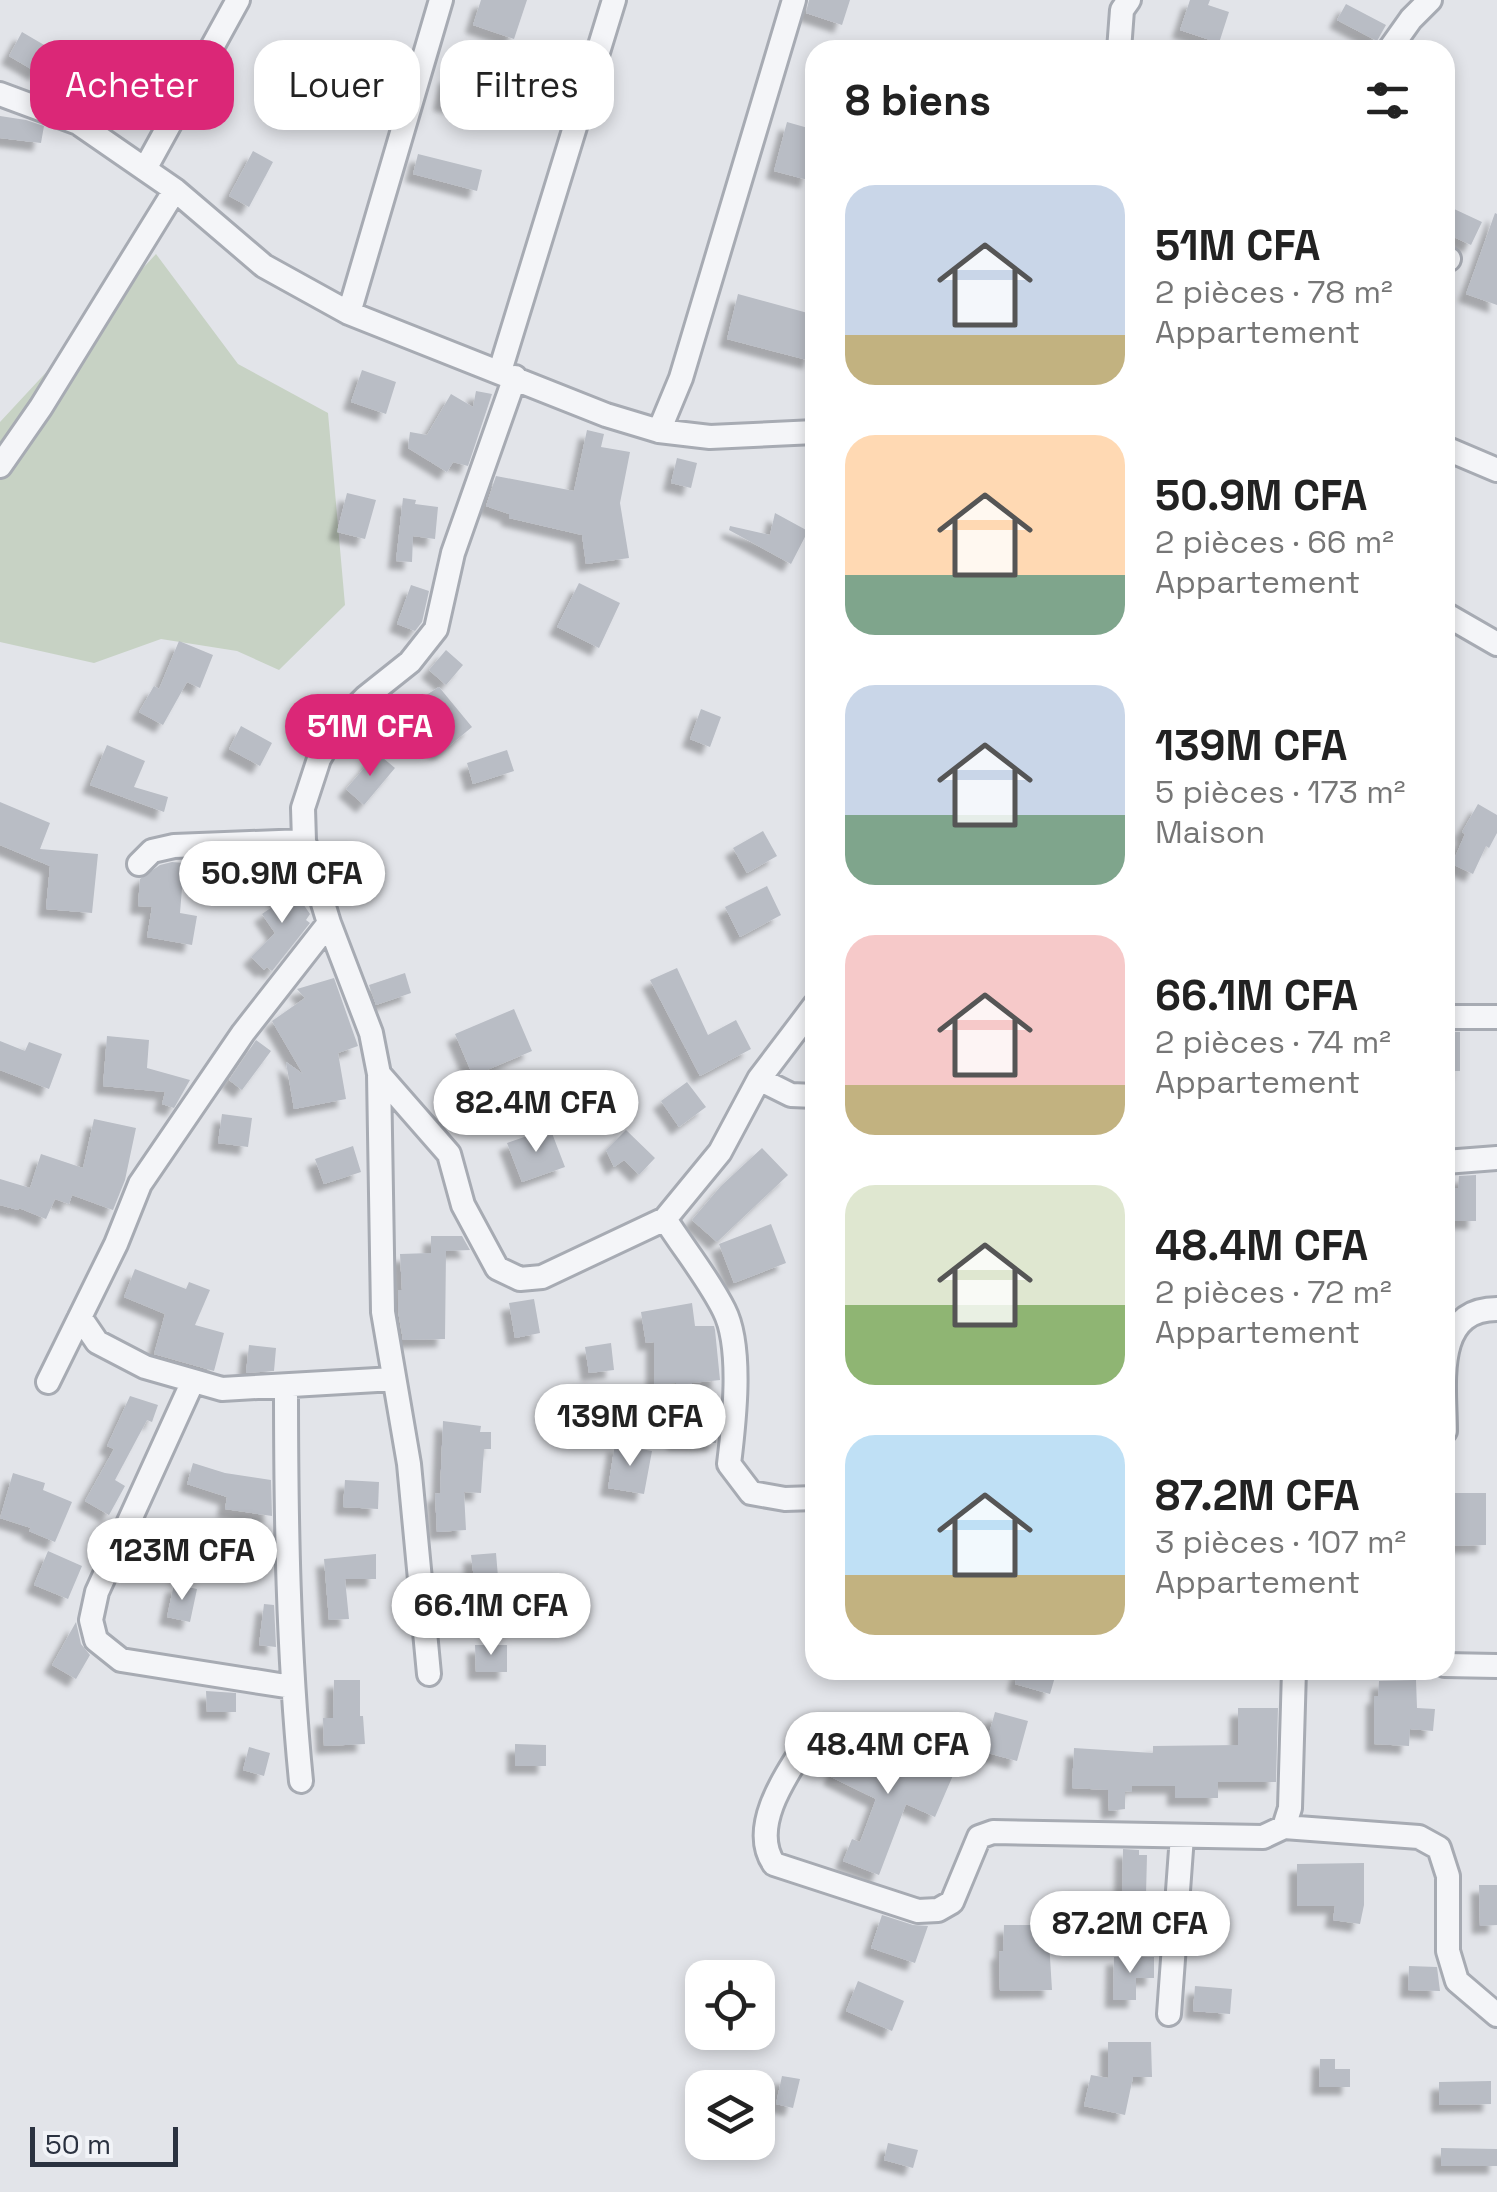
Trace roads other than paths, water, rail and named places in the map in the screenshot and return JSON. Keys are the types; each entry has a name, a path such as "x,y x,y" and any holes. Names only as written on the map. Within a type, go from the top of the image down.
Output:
{"street":[{"path":"145,169 238,0"},
{"path":"350,313 442,0"},
{"path":"429,1674 409,1464 383,1312 379,1074 371,1033 304,842 303,808 319,759 340,723 410,662 436,629 454,553 614,0"},
{"path":"659,431 681,378 794,0"},
{"path":"1120,40 1122,10 1129,0"},
{"path":"1396,40 1430,0"},
{"path":"1,93 78,123 175,190 264,266 350,313 606,415 659,431 710,437 805,432"},
{"path":"0,466 41,407 175,190"},
{"path":"1455,452 1497,470"},
{"path":"1455,620 1497,644"},
{"path":"138,864 152,851 174,846 304,842"},
{"path":"48,1382 116,1244 140,1184 243,1033 329,922"},
{"path":"1455,1018 1497,1017"},
{"path":"379,1074 449,1154 463,1205 497,1268 520,1279 542,1277 665,1219 720,1152 759,1079 805,1018"},
{"path":"759,1079 791,1094 805,1095"},
{"path":"1455,1161 1497,1158"},
{"path":"665,1219 726,1313 734,1366 735,1413 729,1464 751,1493 805,1498"},
{"path":"1455,1317 1497,1308"},
{"path":"80,1318 98,1342 145,1367 222,1389 394,1379"},
{"path":"193,1381 97,1592 90,1620 96,1640 121,1660 292,1687"},
{"path":"286,1386 286,1546 292,1687 302,1781"},
{"path":"1455,1665 1497,1666"},
{"path":"1284,1828 1290,1808 1294,1680"},
{"path":"814,1733 774,1795 766,1834 768,1854 774,1864 918,1911 938,1910 952,1902 979,1838 992,1832 1263,1837 1284,1828 1419,1837 1439,1848 1448,1876 1448,1951 1457,1982 1497,2015"},
{"path":"1169,2014 1182,1836"}]}
